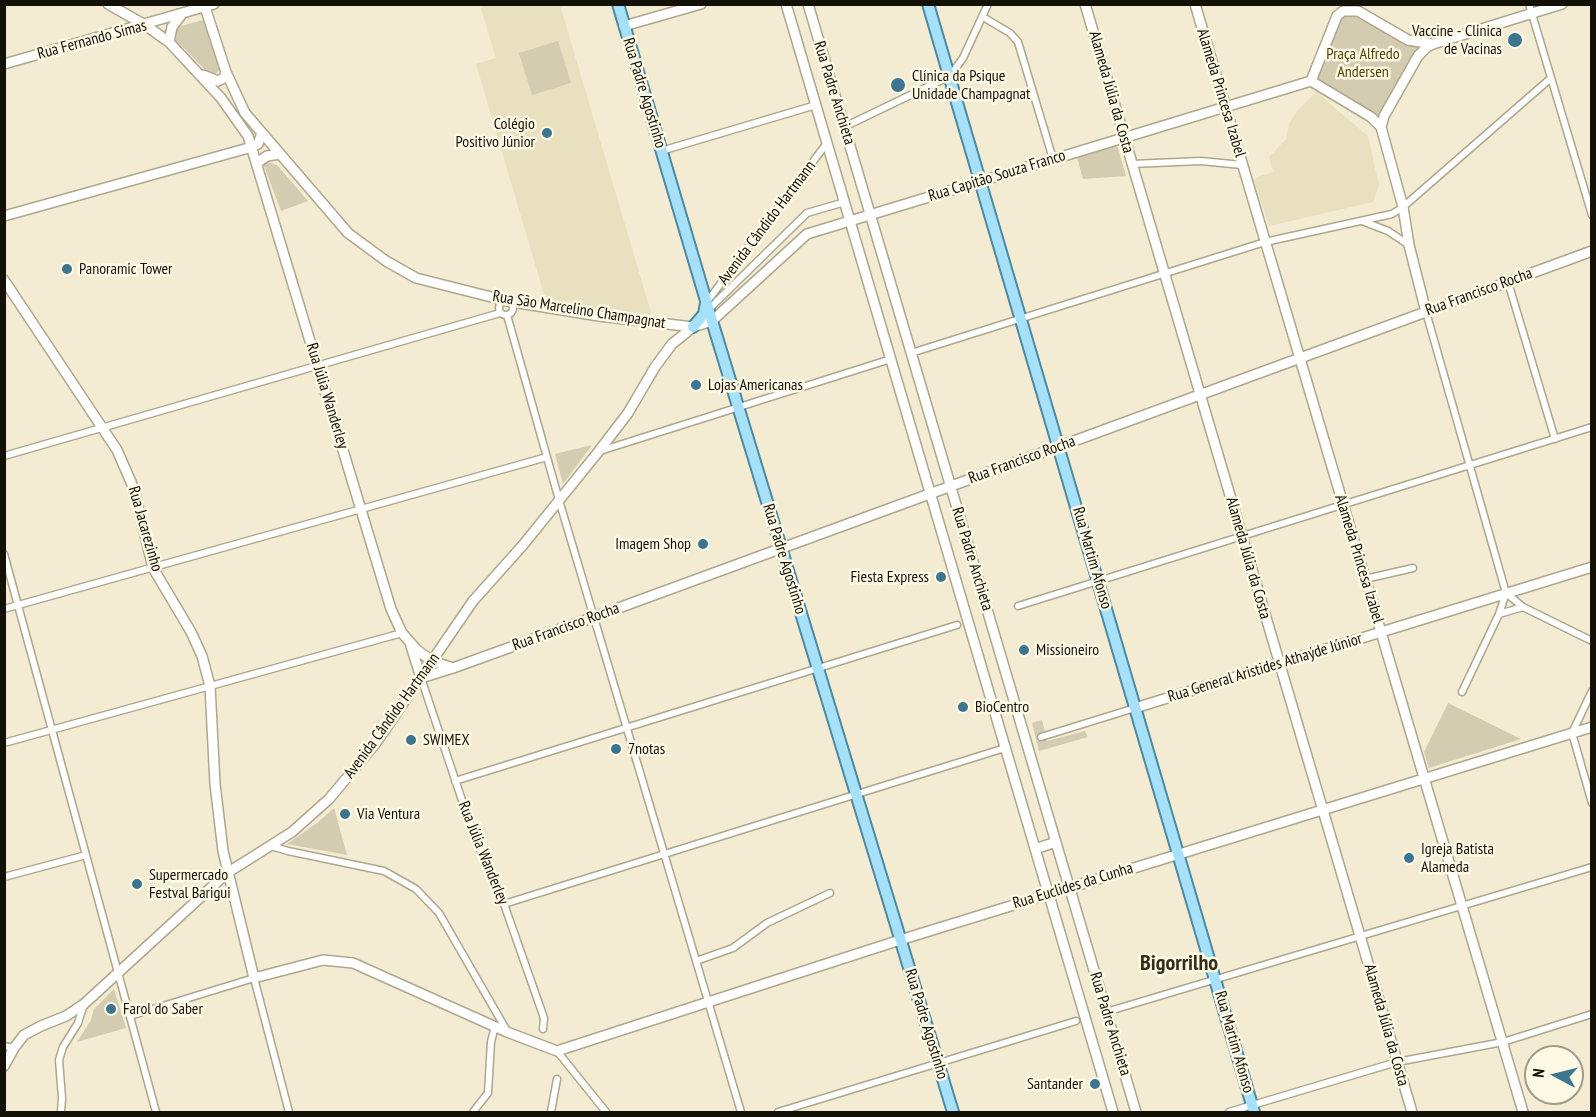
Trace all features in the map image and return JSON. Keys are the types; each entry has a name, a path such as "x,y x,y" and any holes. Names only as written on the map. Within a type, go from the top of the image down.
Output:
{"main road":[{"name":"Rua Padre Agostinho","path":"618,4 707,306 953,1113"},
{"name":"Rua Martim Afonso","path":"928,4 1253,1109"},
{"path":"693,327 704,314 707,306"}],"street":[{"path":"108,4 169,42 199,72 236,117 252,147"},
{"name":"Rua Fernando Simas","path":"4,64 214,4"},
{"path":"624,26 700,4"},
{"name":"Rua Padre Anchieta","path":"786,4 1113,1113"},
{"name":"Rua Padre Anchieta","path":"808,4 1136,1113"},
{"path":"844,127 950,76 963,58 988,4"},
{"name":"Alameda Júlia da Costa","path":"1085,4 1412,1113"},
{"name":"Alameda Princesa Izabel","path":"1195,4 1524,1113"},
{"path":"1340,4 1311,81 1371,117 1381,127 1403,207 1409,245 1426,312 1506,593 1500,614 1462,692"},
{"path":"1381,127 1384,116 1418,56 1433,44 1531,9 1562,4"},
{"path":"199,72 218,81 224,78 226,72 203,6"},
{"path":"1531,9 1592,215"},
{"path":"118,10 122,22 119,32"},
{"path":"1337,16 1349,10 1358,11 1402,38 1433,44"},
{"path":"169,42 170,32 182,14"},
{"path":"983,16 1010,33 1018,42 1053,159"},
{"name":"Rua São Marcelino Champagnat","path":"226,72 245,113 348,233 386,261 416,278 507,301 599,316 693,327 712,321"},
{"path":"911,353 1265,242 1392,214 1403,207 1551,78"},
{"name":"Rua Capitão Souza Franco","path":"712,321 802,237 1311,81"},
{"path":"661,152 816,105"},
{"path":"4,216 252,147 258,144 262,134"},
{"name":"Avenida Cândido Hartmann","path":"707,306 827,143"},
{"name":"Rua Júlia Wanderley","path":"252,147 386,595 402,633 432,661"},
{"path":"257,163 267,156 279,154"},
{"path":"1132,164 1201,161 1242,165"},
{"path":"707,306 807,213 845,202"},
{"path":"1361,221 1388,231 1409,245"},
{"name":"Rua Francisco Rocha","path":"421,678 781,549 1592,251"},
{"name":"Rua Jacarezinho","path":"4,280 117,450 130,477 138,503 153,568 197,644 210,686 215,784 227,873 254,978"},
{"path":"1508,282 1555,439"},
{"path":"4,456 318,365 504,314 511,312 513,308 511,304 507,301 500,304 504,314 560,500 741,1113"},
{"name":"Avenida Cândido Hartmann","path":"4,1066 9,1047 32,1030 66,1016 84,1004 227,873 307,820 340,788 375,744 473,601 599,451 628,413 665,354 681,336 693,327"},
{"path":"599,451 891,359"},
{"path":"1018,606 1592,427"},
{"path":"4,609 547,457"},
{"path":"4,554 156,1113"},
{"name":"Rua General Aristides Athaýde Júnior","path":"1041,737 1592,567"},
{"path":"1365,579 1413,568"},
{"path":"1506,593 1523,607 1592,641"},
{"path":"1500,614 1523,607"},
{"path":"455,781 957,625"},
{"path":"4,743 402,633"},
{"name":"Rua Júlia Wanderley","path":"410,642 474,836 504,904 544,1017 543,1029"},
{"path":"432,661 453,668"},
{"path":"1592,691 1572,733 1592,803"},
{"name":"Rua Euclides da Cunha","path":"557,1051 900,940 1592,727"},
{"path":"504,904 1005,748"},
{"path":"1035,849 1056,842"},
{"path":"271,846 384,871 416,889 433,905 443,919 507,1032"},
{"path":"4,877 86,855"},
{"path":"1106,1012 1592,867"},
{"path":"696,961 733,948 767,923 830,893"},
{"path":"130,1016 309,962 344,961 365,967 507,1032 557,1051 606,1113"},
{"path":"254,978 289,1113"},
{"path":"61,1113 59,1059 63,1047 78,1023 84,1004"},
{"path":"1229,1113 1253,1109 1396,1062 1503,1042 1592,1014"},
{"path":"778,1113 1076,1021"},
{"path":"473,1113 488,1093 491,1042 495,1026"},
{"path":"551,1113 557,1079"}],"shaded area":[{"name":"Colégio Positivo Júnior","path":"480,5 560,5 652,316 546,301 476,64 496,58"},
{"path":"1316,92 1368,136 1379,185 1373,202 1269,226 1254,180 1273,172 1269,157 1286,139 1289,124 1297,111"}],"green space":[{"name":"Praça Alfredo Andersen","path":"1349,10 1427,47 1382,120 1311,81 1337,16"},
{"path":"203,20 221,68 215,75 208,73 184,48 162,31"},
{"path":"558,41 571,83 532,95 519,53"},
{"path":"1117,145 1126,176 1083,179 1077,157"},
{"path":"265,161 277,165 308,201 281,211 263,163"},
{"path":"592,445 563,484 555,454"},
{"path":"1448,703 1521,739 1429,768 1424,752"},
{"path":"1042,720 1047,741 1085,731 1088,737 1039,751 1032,723"},
{"path":"334,808 347,855 287,844 317,823"},
{"path":"114,989 126,1028 77,1042 91,1020 94,1009"}],"place":[{"name":"Vaccine - Clinica de Vacinas","path":"1515,40"},
{"name":"Clínica da Psique Unidade Champagnat","path":"898,85"},
{"name":"Colégio Positivo Júnior","path":"547,133"},
{"name":"Panoramic Tower","path":"67,269"},
{"name":"Lojas Americanas","path":"696,385"},
{"name":"Imagem Shop","path":"703,544"},
{"name":"Fiesta Express","path":"941,577"},
{"name":"Missioneiro","path":"1024,650"},
{"name":"BioCentro","path":"963,707"},
{"name":"SWIMEX","path":"411,740"},
{"name":"7notas","path":"616,749"},
{"name":"Via Ventura","path":"345,814"},
{"name":"Igreja Batista Alameda","path":"1409,858"},
{"name":"Supermercado Festval Barigui","path":"137,884"},
{"name":"Farol do Saber","path":"111,1009"},
{"name":"Santander","path":"1095,1084"}],"district":[{"name":"Bigorrilho","path":"1179,964"}]}
